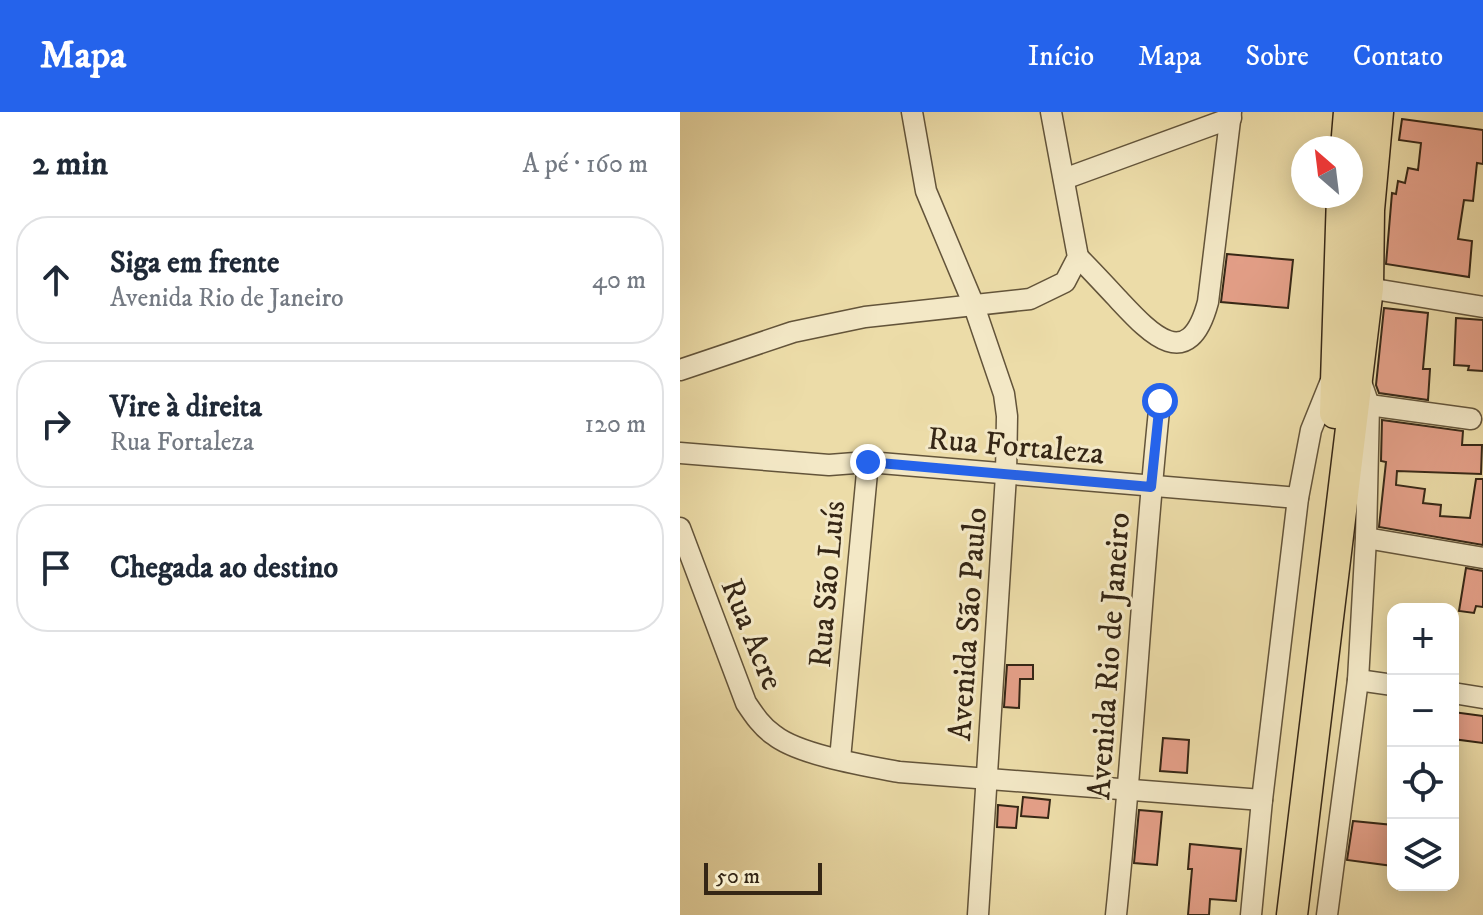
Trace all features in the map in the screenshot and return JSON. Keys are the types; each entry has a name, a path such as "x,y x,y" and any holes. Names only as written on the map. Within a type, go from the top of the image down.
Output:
{"main road":[{"path":"1347,136 1349,112"},
{"path":"1363,162 1378,112"},
{"path":"1292,915 1333,575 1346,370 1350,208"},
{"path":"1346,370 1368,288 1351,208"}],"street":[{"name":"Avenida São Paulo","path":"912,112 926,191 973,303 1004,394 1007,416 1006,475 978,915"},
{"path":"1051,112 1078,257 1144,329 1173,343 1195,332 1204,319 1208,302 1231,115 1064,179"},
{"path":"680,370 793,332 865,317 1030,299 1065,282 1078,257"},
{"path":"1368,288 1483,307"},
{"path":"1251,915 1298,498 1311,430 1346,370 1369,405 1366,538 1358,680 1327,915"},
{"name":"Avenida Rio de Janeiro","path":"1116,915 1160,401"},
{"path":"1369,405 1471,419"},
{"name":"Rua Fortaleza","path":"680,453 829,465 868,462 1298,498"},
{"name":"Rua São Luís","path":"840,759 868,462"},
{"name":"Rua Acre","path":"680,528 739,689 755,717 776,737 840,759 899,772 1262,800"},
{"path":"1366,538 1483,558"},
{"path":"1358,680 1387,684"},
{"path":"1459,694 1483,698"}],"building":[{"path":"1402,119 1483,130 1483,164 1477,163 1473,201 1464,200 1458,239 1472,241 1469,277 1386,264 1392,193 1396,194 1398,181 1405,183 1408,168 1418,170 1421,143 1399,140"},
{"path":"1227,254 1293,260 1288,308 1221,302"},
{"path":"1384,308 1428,313 1423,369 1430,369 1428,400 1379,393 1376,385"},
{"path":"1456,318 1483,320 1483,371 1454,365"},
{"path":"1382,420 1463,431 1462,445 1482,445 1481,474 1397,471 1396,485 1425,489 1423,503 1441,505 1440,516 1470,518 1476,479 1483,479 1483,545 1379,527 1386,462 1381,461"},
{"path":"1466,568 1483,571 1483,607 1476,606 1474,613 1459,611"},
{"path":"1007,665 1033,665 1033,679 1020,679 1019,708 1004,707"},
{"path":"1459,713 1483,716 1483,743 1459,740"},
{"path":"1163,738 1189,740 1187,773 1160,771"},
{"path":"1023,797 1050,800 1048,818 1021,816"},
{"path":"998,805 1018,807 1016,828 997,827"},
{"path":"1139,810 1162,812 1157,865 1134,863"},
{"path":"1353,821 1387,824 1387,865 1347,860"},
{"path":"1190,844 1241,849 1236,901 1210,899 1209,915 1188,915 1192,869 1188,869"}],"route":[{"path":"868,462 1151,487 1160,401"}]}
